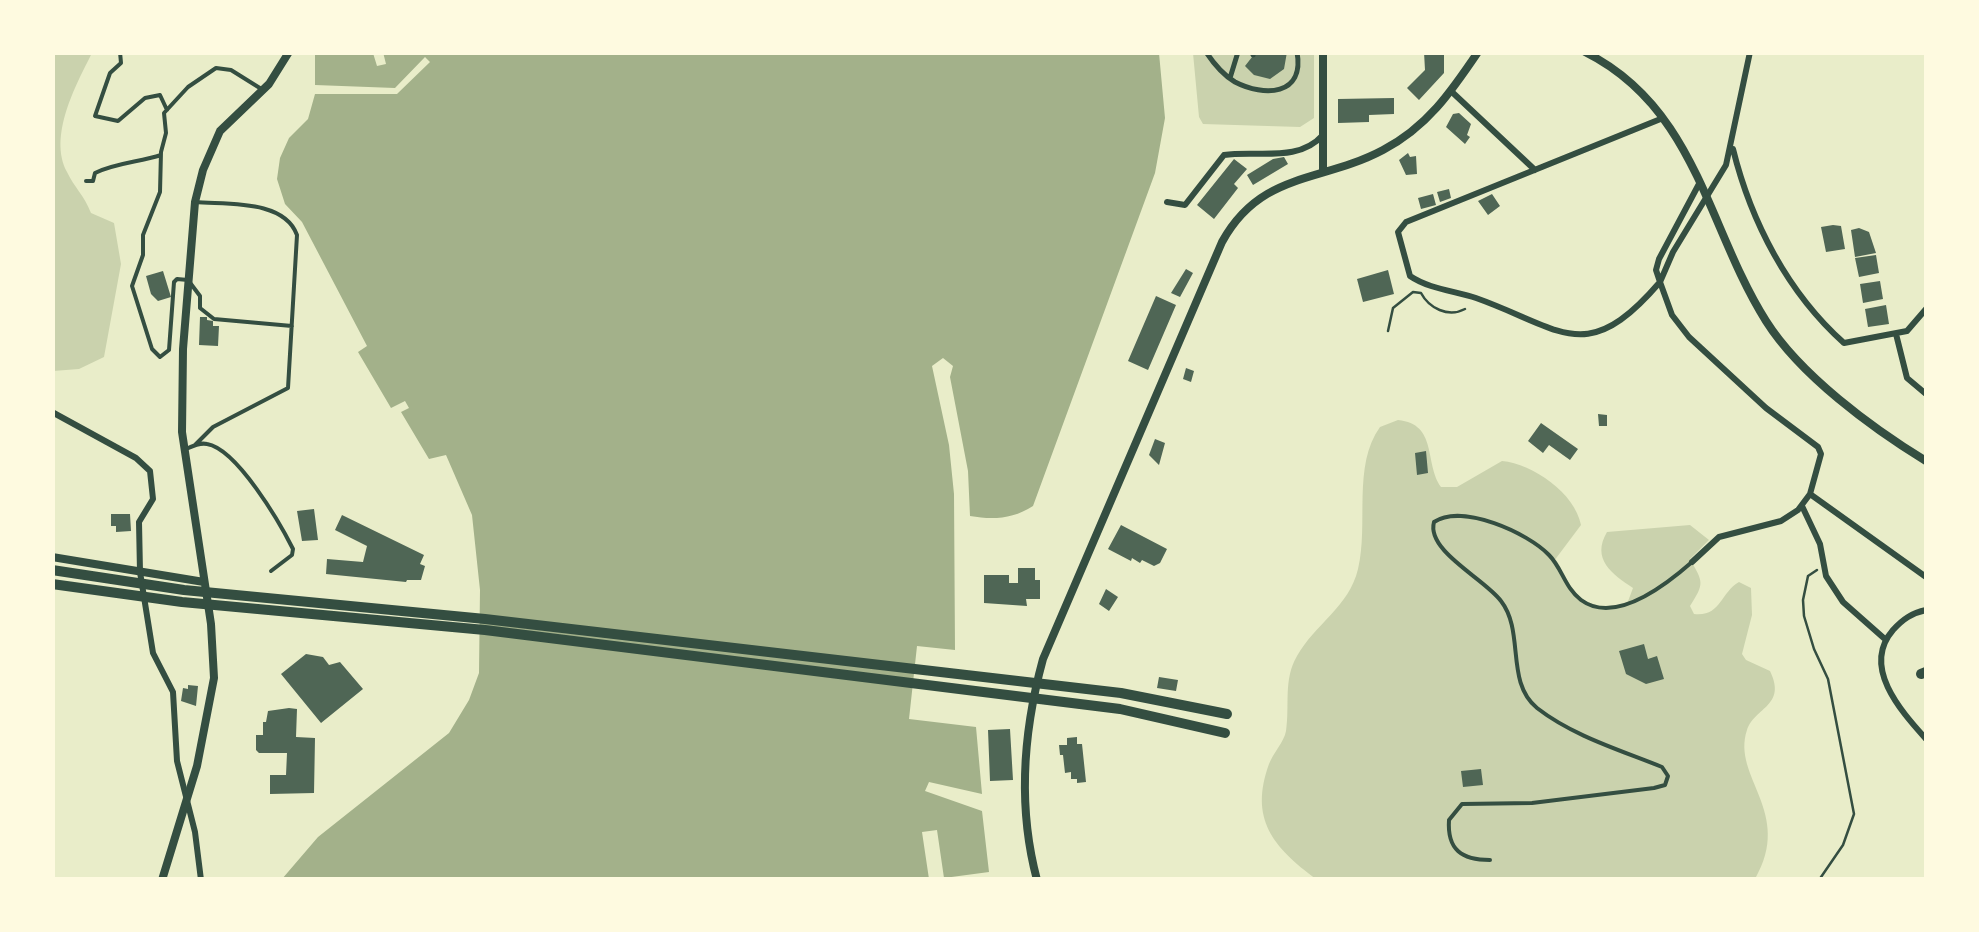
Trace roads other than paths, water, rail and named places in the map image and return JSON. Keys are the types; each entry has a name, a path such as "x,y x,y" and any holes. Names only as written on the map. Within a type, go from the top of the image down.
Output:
{"main road":[{"path":"52,570 184,590 485,619 1121,694 1227,714"},
{"path":"52,584 182,602 484,630 1120,709 1225,733"}],"street":[{"path":"162,880 188,804 213,691 214,653 183,450 182,369 196,202 203,170 220,131 227,120 263,90 289,52"},
{"path":"1230,78 1238,52"},
{"path":"1209,54 1230,78 1262,92 1282,89 1297,73 1297,52"},
{"path":"1323,52 1323,171"},
{"path":"1036,880 1027,825 1025,742 1052,632 1225,236 1242,213 1263,196 1290,181 1364,159 1425,122 1452,92 1478,52"},
{"path":"1585,52 1620,76 1662,118 1701,181 1758,306 1777,336 1854,410 1926,461"},
{"path":"1662,118 1402,225 1398,240 1410,276 1542,328 1581,334 1597,332 1624,320 1660,282 1723,172 1750,52"},
{"path":"1452,92 1535,170"},
{"path":"1167,202 1185,206 1224,155 1298,152 1323,135"},
{"path":"1732,143 1748,199 1786,274 1816,316 1844,343 1912,328 1926,309"},
{"path":"1692,562 1719,537 1780,521 1802,506 1810,494 1820,450 1766,408 1672,315 1656,270 1701,181"},
{"path":"1896,334 1907,378 1926,394"},
{"path":"52,412 148,466 154,494 138,522 140,572 153,653 174,692 177,761 201,880"},
{"path":"1810,494 1926,577"},
{"path":"1802,506 1820,544 1823,568 1843,602 1886,640"},
{"path":"52,557 204,582"},
{"path":"1926,610 1908,616 1886,640 1880,666 1902,714 1926,739"}],"lane":[{"path":"120,52 122,63 110,73 95,116 118,121 145,98 160,95 167,110"},
{"path":"263,90 232,70 216,68 188,87 167,110 162,118 166,133 160,192 143,235 143,255 132,286 152,348 160,356 169,350 174,280 188,280 200,296 200,308 210,318 292,326"},
{"path":"86,181 93,182 101,170 161,154"},
{"path":"195,445 213,427 286,391 291,378 297,235 294,226 275,212 196,202"},
{"path":"183,450 209,444 219,449 273,511 293,552 271,572"},
{"path":"1490,860 1468,860 1451,843 1449,820 1462,804 1550,801 1654,788 1664,784 1668,776 1662,768 1556,720 1528,700 1507,610 1492,590 1438,542 1432,530 1434,522 1450,516 1475,517 1530,541 1554,560 1576,595 1592,606 1628,604 1692,562"}]}
